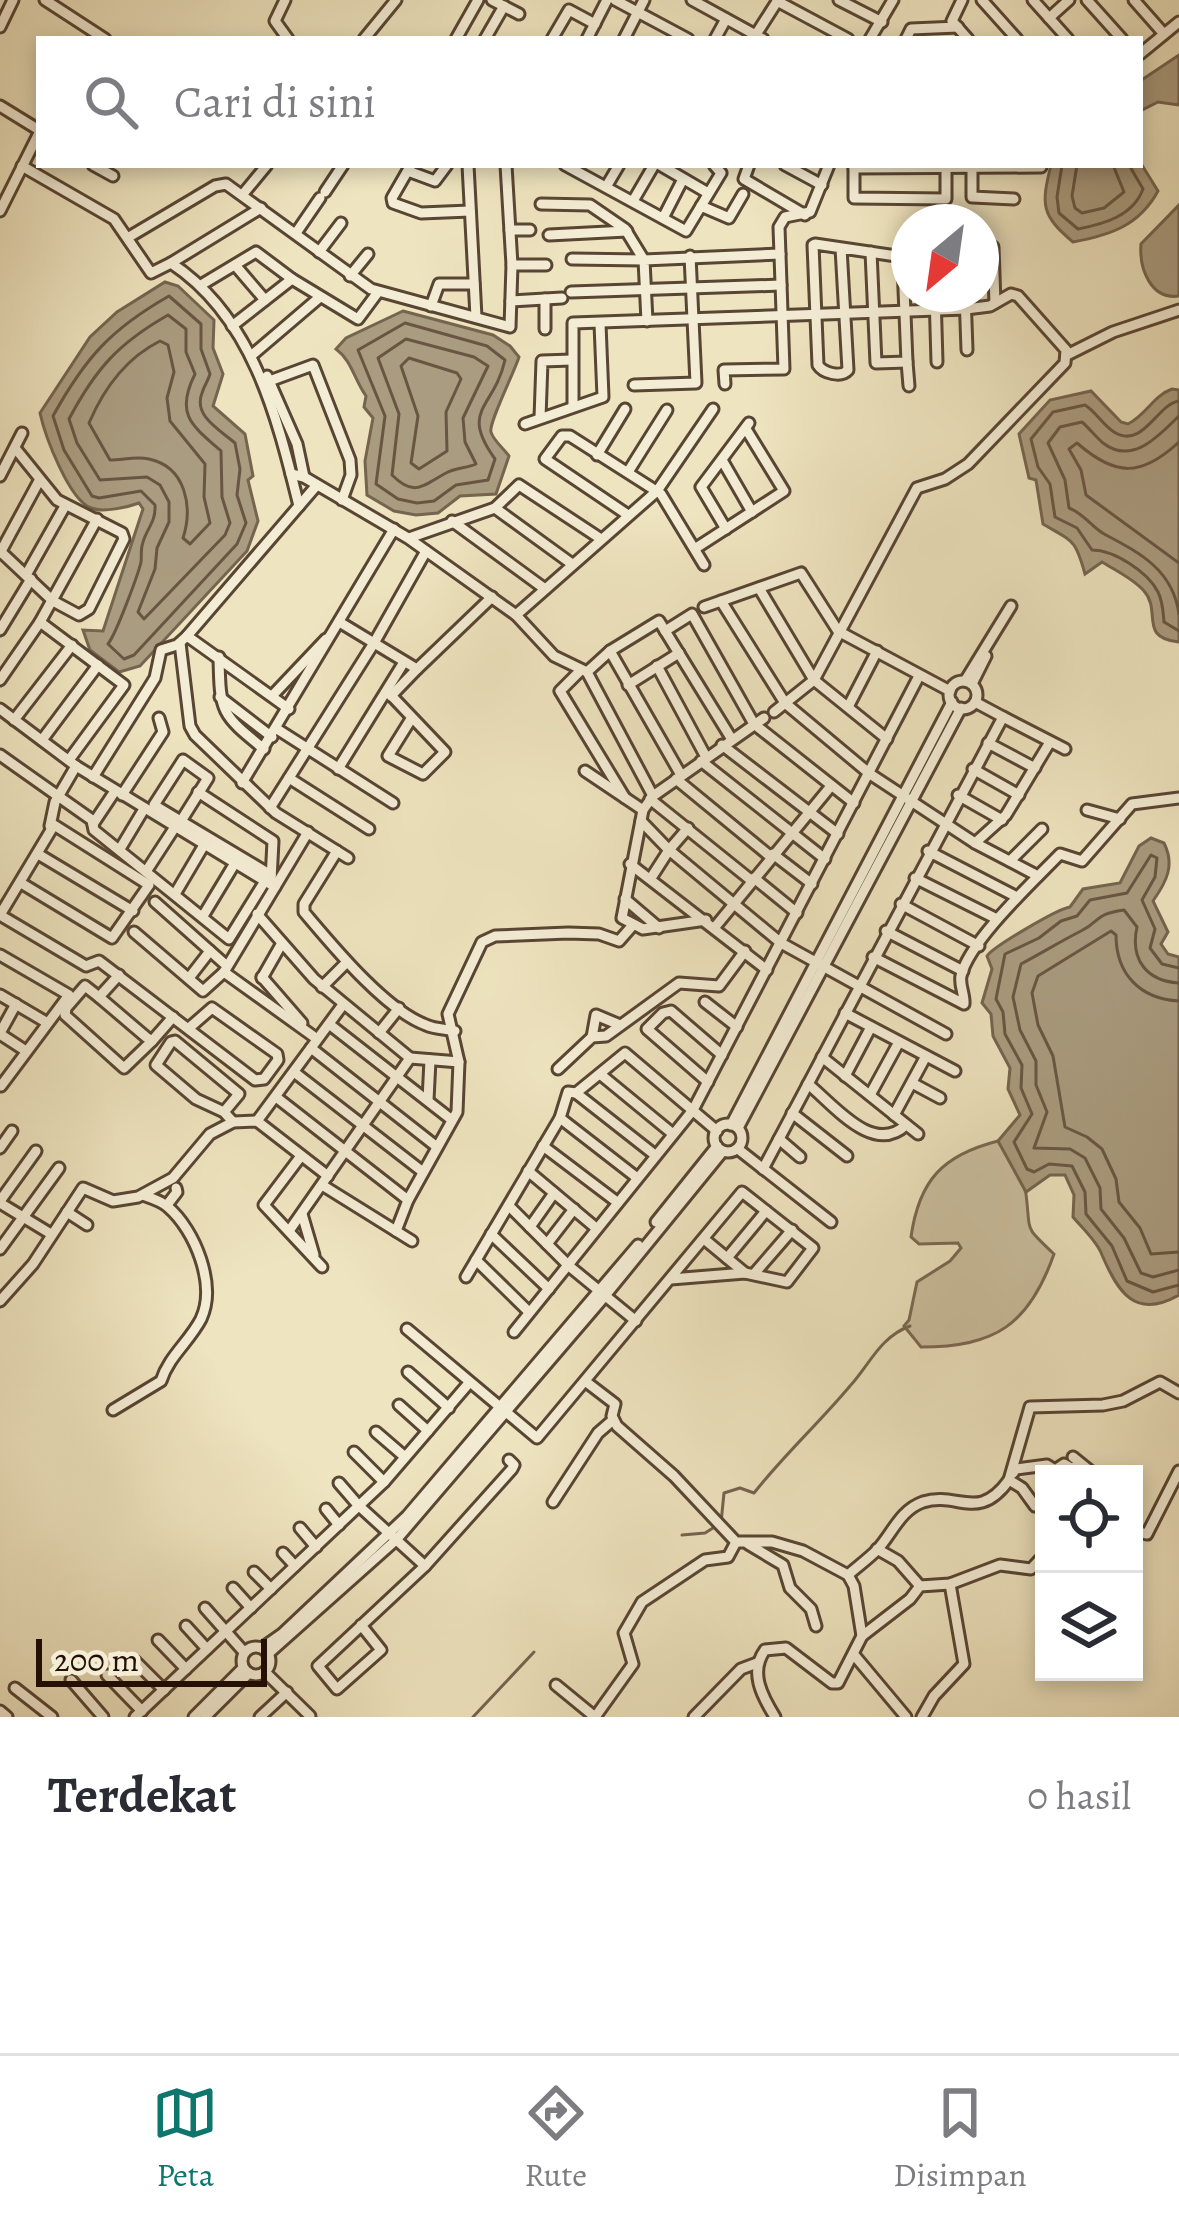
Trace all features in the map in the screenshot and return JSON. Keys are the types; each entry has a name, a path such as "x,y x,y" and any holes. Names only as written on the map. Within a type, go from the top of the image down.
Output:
{"street":[{"path":"0,27 14,0"},
{"path":"45,0 63,4 101,36"},
{"path":"285,0 274,21 286,36"},
{"path":"458,36 478,0"},
{"path":"492,0 519,14"},
{"path":"589,36 611,0 682,36"},
{"path":"626,36 644,0"},
{"path":"693,0 755,36"},
{"path":"839,0 882,22"},
{"path":"872,36 893,0"},
{"path":"962,0 952,21 966,36"},
{"path":"982,0 1014,36"},
{"path":"1034,0 1065,36"},
{"path":"1049,18 1069,0"},
{"path":"1087,0 1119,36"},
{"path":"1134,0 1164,34"},
{"path":"366,36 393,1"},
{"path":"759,36 774,2 842,36"},
{"path":"487,36 504,7"},
{"path":"554,36 568,10 595,24"},
{"path":"717,36 726,19"},
{"path":"1143,52 1179,22"},
{"path":"908,36 911,29 958,27"},
{"path":"0,106 36,131"},
{"path":"0,211 36,139"},
{"path":"22,166 108,215 130,237 151,273 261,208"},
{"path":"98,168 112,176"},
{"path":"243,194 265,168"},
{"path":"296,232 341,168"},
{"path":"445,168 435,181 410,168 393,203 421,213 470,211"},
{"path":"468,168 476,317"},
{"path":"130,237 221,183 378,292 510,327 506,168"},
{"path":"571,168 688,231 721,173 717,168"},
{"path":"606,187 617,168"},
{"path":"633,201 655,168"},
{"path":"662,168 708,194"},
{"path":"748,168 744,179 805,215"},
{"path":"794,168 822,185"},
{"path":"805,215 828,168"},
{"path":"854,168 854,198 946,199 946,168"},
{"path":"972,168 972,197 1014,199"},
{"path":"663,218 682,179"},
{"path":"701,206 729,218 743,194"},
{"path":"541,203 588,204 627,231 644,260 647,321"},
{"path":"724,384 724,370 784,369 782,219 805,215"},
{"path":"320,252 341,223"},
{"path":"510,230 530,230"},
{"path":"549,235 627,231"},
{"path":"841,248 848,370 844,374 820,368 813,245 841,248 891,255"},
{"path":"201,285 256,252 361,319 378,292"},
{"path":"871,252 876,363 908,362"},
{"path":"350,276 368,254"},
{"path":"572,259 780,254"},
{"path":"634,385 696,383 690,256"},
{"path":"171,263 201,285 267,381 301,456 304,477"},
{"path":"235,265 265,300"},
{"path":"512,266 546,265"},
{"path":"232,326 292,279"},
{"path":"431,306 439,284 474,284"},
{"path":"511,301 646,289 781,285"},
{"path":"999,300 1007,294 1018,296 1067,355"},
{"path":"253,359 320,297"},
{"path":"544,299 544,329"},
{"path":"831,786 711,924 659,928 633,926 622,918 630,864 651,797 814,680 917,488 945,479 968,464 1065,363 1067,355 1113,332 1179,310"},
{"path":"573,406 573,323 891,312"},
{"path":"905,312 909,386"},
{"path":"936,312 937,362"},
{"path":"966,312 967,350"},
{"path":"525,424 605,393 600,324"},
{"path":"541,418 542,361 572,360"},
{"path":"267,381 313,365 350,460 343,500"},
{"path":"267,381 299,506"},
{"path":"628,472 667,410"},
{"path":"516,615 657,491 713,410"},
{"path":"597,455 624,413 637,426"},
{"path":"696,548 726,529 784,491 748,426 701,488 726,529"},
{"path":"0,476 22,433"},
{"path":"628,515 545,460 566,434 657,491 704,565"},
{"path":"15,448 65,506 125,535 89,609 75,615 52,601 0,552 39,481"},
{"path":"722,460 752,512"},
{"path":"291,475 304,477 408,538 516,615 554,656 583,671 651,797 797,913"},
{"path":"408,538 495,508 519,484 601,538"},
{"path":"93,777 157,674 159,652 183,640 316,485"},
{"path":"0,626 65,506"},
{"path":"495,508 572,564"},
{"path":"0,680 40,622 97,520"},
{"path":"452,521 545,589"},
{"path":"242,783 394,529"},
{"path":"270,808 426,551"},
{"path":"704,607 801,573 838,631 954,700 975,702 1065,749"},
{"path":"759,588 814,680 887,740"},
{"path":"389,693 492,597"},
{"path":"721,602 784,703 870,775 975,843 1038,876"},
{"path":"969,683 1011,606"},
{"path":"665,631 692,614 764,718 854,803"},
{"path":"625,798 560,691 658,621 727,742 838,834"},
{"path":"1,913 52,822 73,763 124,687 40,622"},
{"path":"341,623 417,669"},
{"path":"272,696 326,638 333,637"},
{"path":"183,640 218,657 289,709"},
{"path":"183,640 190,727 270,808 342,854 302,909 347,962 399,1008 424,1025 455,1031"},
{"path":"14,720 71,645"},
{"path":"610,651 679,777 812,884"},
{"path":"848,707 878,651"},
{"path":"628,685 679,653"},
{"path":"218,657 220,698 231,722 264,749"},
{"path":"338,769 404,662"},
{"path":"42,740 98,665"},
{"path":"657,667 703,759 825,859"},
{"path":"514,1331 693,1110 920,676"},
{"path":"717,1131 734,1126 906,798 954,700 958,682 969,683 977,691 975,702"},
{"path":"389,693 446,754 426,774 388,756 411,719"},
{"path":"220,698 393,803"},
{"path":"93,824 163,732 156,716 138,708"},
{"path":"0,709 93,777 270,882"},
{"path":"763,1169 1003,717"},
{"path":"975,843 1002,820 1050,742"},
{"path":"988,743 1035,768"},
{"path":"0,755 58,796 231,938 308,832"},
{"path":"147,871 178,824 198,793 207,776 181,760 154,805 178,824 204,845 270,882"},
{"path":"973,769 1018,795"},
{"path":"584,771 625,798 669,850 781,943 946,1034"},
{"path":"289,778 369,829"},
{"path":"134,932 206,991 225,969 257,914 270,882 273,841 198,793"},
{"path":"958,795 1002,820"},
{"path":"873,957 962,1004 966,998 963,971 997,919 1038,876 1063,853 1078,861 1086,859 1132,804 1178,800"},
{"path":"120,849 145,809"},
{"path":"1087,811 1120,819"},
{"path":"1,913 57,826 148,884 115,937 108,937 21,883"},
{"path":"651,878 688,828"},
{"path":"1010,861 1042,830"},
{"path":"175,894 204,845"},
{"path":"928,851 1017,897"},
{"path":"38,854 133,911"},
{"path":"202,916 235,863"},
{"path":"630,864 766,970"},
{"path":"915,878 997,919"},
{"path":"625,899 659,928"},
{"path":"155,902 253,994 437,1148"},
{"path":"901,904 979,946"},
{"path":"1,913 86,966 99,961 255,1079 264,1079 278,1060 277,1054 212,1008 189,1028"},
{"path":"257,914 342,1006 410,1058 459,1062"},
{"path":"397,1231 408,1200 457,1110 459,1062 448,1014 482,942 576,933 619,941 633,926"},
{"path":"886,931 963,971"},
{"path":"253,994 282,943"},
{"path":"189,978 210,951"},
{"path":"592,1036 606,1036 680,983 719,986 745,951"},
{"path":"0,956 69,995 1,1086"},
{"path":"322,987 347,962"},
{"path":"99,997 119,975"},
{"path":"262,977 314,1041"},
{"path":"152,1041 85,986 66,1008 65,1015 124,1068 152,1041 173,1017"},
{"path":"0,995 46,1022"},
{"path":"705,1002 737,1027"},
{"path":"16,1004 0,1034 26,1051"},
{"path":"257,1120 342,1006"},
{"path":"379,1033 399,1008"},
{"path":"708,1082 647,1029 671,1011 722,1055"},
{"path":"844,1013 955,1071"},
{"path":"558,1069 592,1036 596,1015 620,1025"},
{"path":"329,1024 452,1120"},
{"path":"845,1076 871,1027"},
{"path":"606,1036 617,1049"},
{"path":"224,1112 239,1094 171,1042 156,1065 233,1122"},
{"path":"869,1095 899,1042"},
{"path":"265,1651 393,1537 720,1148 717,1131 625,1054 576,1093 566,1094 560,1118 466,1277"},
{"path":"894,1115 926,1056"},
{"path":"822,1057 918,1134"},
{"path":"289,1231 410,1058"},
{"path":"428,1100 430,1060"},
{"path":"294,1072 423,1172"},
{"path":"600,1074 673,1134"},
{"path":"205,1103 223,1082"},
{"path":"912,1083 940,1098"},
{"path":"808,1084 870,1134 896,1133 906,1125"},
{"path":"576,1093 655,1155"},
{"path":"276,1097 408,1200"},
{"path":"792,1113 847,1156"},
{"path":"560,1118 636,1177"},
{"path":"0,1300 33,1264 85,1187 112,1201 143,1195 173,1178 210,1134 233,1122 257,1120 325,1181 412,1240"},
{"path":"734,1126 742,1139 737,1149"},
{"path":"0,1148 12,1131"},
{"path":"779,1139 800,1157"},
{"path":"543,1146 616,1202"},
{"path":"720,1148 737,1149 831,1222"},
{"path":"36,1151 0,1202 60,1250"},
{"path":"301,1156 264,1205 318,1264 302,1214"},
{"path":"1,1247 59,1168"},
{"path":"528,1171 596,1228"},
{"path":"167,1205 176,1188"},
{"path":"530,1227 554,1192"},
{"path":"406,1329 537,1438 742,1192 814,1248 787,1282 750,1274 670,1279"},
{"path":"112,1410 155,1388 204,1310 200,1262 193,1243 167,1205 143,1195"},
{"path":"508,1206 601,1295 636,1321"},
{"path":"547,1244 574,1209"},
{"path":"728,1258 766,1211"},
{"path":"67,1212 87,1225"},
{"path":"750,1274 792,1229"},
{"path":"491,1234 549,1288"},
{"path":"704,1239 750,1274"},
{"path":"476,1260 530,1312"},
{"path":"408,1372 449,1408"},
{"path":"553,1502 598,1433 613,1420 614,1404 586,1381"},
{"path":"1009,1480 1030,1407 1103,1405 1123,1401 1160,1382 1179,1393"},
{"path":"107,1675 138,1714 384,1482 469,1383"},
{"path":"399,1405 428,1431"},
{"path":"613,1420 719,1526 783,1565 790,1588 811,1609 816,1626"},
{"path":"376,1432 405,1457"},
{"path":"354,1452 384,1482"},
{"path":"361,1624 380,1650 337,1689 317,1667 361,1624 425,1565 512,1469 509,1460"},
{"path":"848,1574 919,1504 942,1501 965,1506 999,1494 1020,1468 1035,1466"},
{"path":"1143,1534 1149,1532 1179,1471"},
{"path":"1009,1480 1035,1506"},
{"path":"339,1483 425,1565"},
{"path":"326,1509 339,1525"},
{"path":"300,1528 316,1547"},
{"path":"556,1684 595,1717 633,1664 624,1633 640,1604 705,1560 728,1557 742,1543 772,1542 848,1574 862,1636"},
{"path":"878,1549 901,1564 920,1586"},
{"path":"283,1552 296,1566"},
{"path":"775,1717 761,1695 758,1664 765,1650 786,1648 835,1684 862,1636 920,1586 950,1584 1000,1565 1030,1569 1035,1564"},
{"path":"254,1572 271,1589"},
{"path":"922,1717 934,1696 964,1664 950,1584"},
{"path":"232,1588 251,1608"},
{"path":"205,1608 244,1652 246,1671 205,1717"},
{"path":"186,1626 207,1649"},
{"path":"158,1640 186,1669"},
{"path":"244,1652 250,1647 265,1651 270,1661 265,1672"},
{"path":"854,1656 906,1717"},
{"path":"135,1660 164,1690"},
{"path":"694,1717 741,1669 758,1664"},
{"path":"194,1717 246,1671 265,1672 310,1716"},
{"path":"70,1680 104,1717"},
{"path":"15,1688 52,1717"},
{"path":"262,1716 287,1692"},
{"path":"0,1711 7,1717"}],"shaded area":[{"path":"998,1141 1024,1187 1030,1228 1054,1254 1033,1298 1006,1327 969,1342 921,1347 904,1326 917,1282 961,1248 958,1243 919,1244 911,1237 920,1200 948,1162"}],"water":[{"path":"1179,55 1179,105 1158,102 1143,110 1143,79"},
{"path":"1143,167 1158,191 1142,213 1122,227 1073,242 1049,216 1046,190 1050,168"},
{"path":"1179,205 1179,296 1169,296 1149,281 1141,244"},
{"path":"165,282 178,286 214,320 213,348 223,374 213,406 245,434 253,476 248,480 258,521 247,551 140,666 119,672 90,650 83,630 103,631 143,509 139,503 102,510 83,503 59,466 40,413 90,337 117,312"},
{"path":"403,311 493,335 519,357 491,427 509,456 496,494 460,496 438,513 416,515 394,511 367,495 365,461 373,418 364,407 366,396 336,349 346,338"},
{"path":"1172,389 1179,390 1179,642 1159,635 1149,599 1140,587 1102,562 1085,574 1072,542 1043,524 1036,480 1029,478 1019,434 1050,400 1091,391 1128,424"},
{"path":"1151,838 1164,843 1169,859 1166,880 1153,901 1168,932 1161,944 1168,954 1179,957 1179,1295 1151,1304 1122,1291 1097,1245 1073,1217 1074,1195 1065,1175 1050,1175 1026,1192 998,1141 1020,1115 1008,1089 1010,1068 993,1036 991,1014 982,1003 992,969 987,956 1070,907 1083,889 1120,883 1139,846"}],"waterway":[{"path":"682,1535 705,1533 721,1523 724,1493 740,1488 754,1493 883,1344 910,1326"},
{"path":"473,1717 534,1652"}]}
